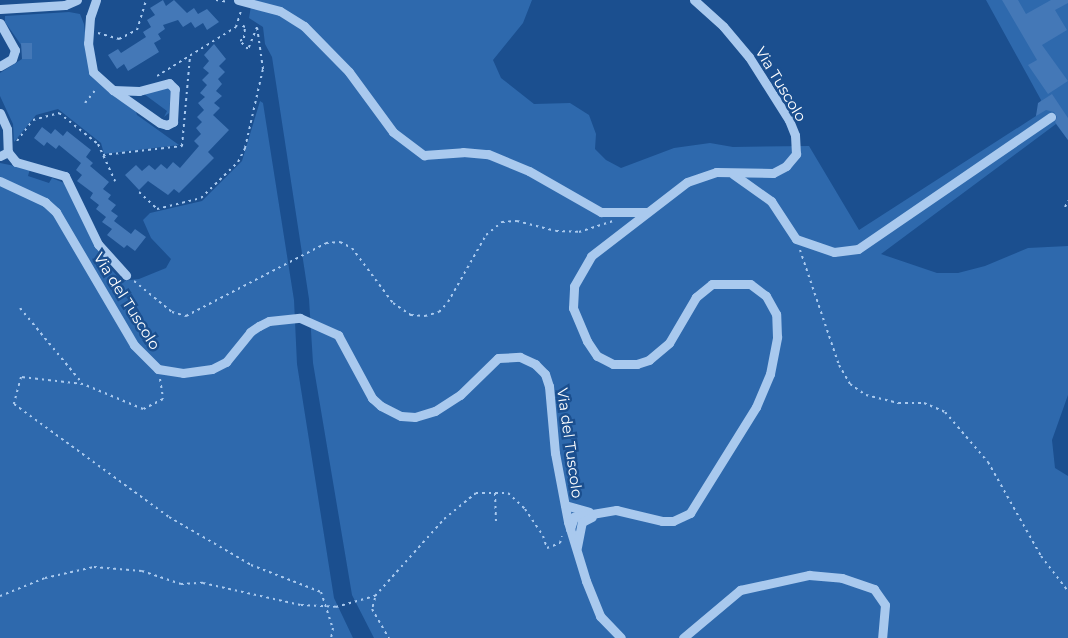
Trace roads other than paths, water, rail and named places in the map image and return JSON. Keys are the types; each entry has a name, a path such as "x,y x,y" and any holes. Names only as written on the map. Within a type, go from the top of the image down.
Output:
{"street":[{"path":"0,9 66,4 77,0"},
{"path":"96,0 88,31 89,60 94,74 113,90 160,122 167,125 173,122 175,89 169,83 139,91 113,90"},
{"name":"Via Tuscolo","path":"604,512 631,511 673,522 690,513 756,407 770,374 776,337 776,314 766,296 750,284 712,284 696,297 669,343 649,360 637,364 613,364 597,356 587,341 573,308 576,281 591,256 694,178 716,172 760,175 773,173 793,159 796,144 789,120 744,49 694,0"},
{"path":"241,1 280,11 304,26 349,72 392,132 424,155 463,152 488,154 529,171 600,212 647,212"},
{"path":"0,23 15,50 12,59 0,66"},
{"path":"0,113 7,129 4,150 16,162 65,176 98,244 126,275"},
{"path":"716,172 734,174 757,189 783,215 796,239 834,252 867,246 1051,117"},
{"name":"Via del Tuscolo","path":"0,180 45,202 56,212 134,345 158,369 183,373 212,369 226,362 250,332 259,326 269,321 300,318 338,335 372,398 381,406 401,416 415,417 435,411 454,399 492,361 504,357 528,360 540,368 547,380 569,526 594,605 610,629 621,638"},
{"path":"565,505 583,512 604,512"},
{"path":"569,526 574,517 604,512"},
{"path":"577,552 582,522 604,512"},
{"path":"683,638 740,590 785,578 824,575 855,581 874,589 885,605 882,638"}]}
